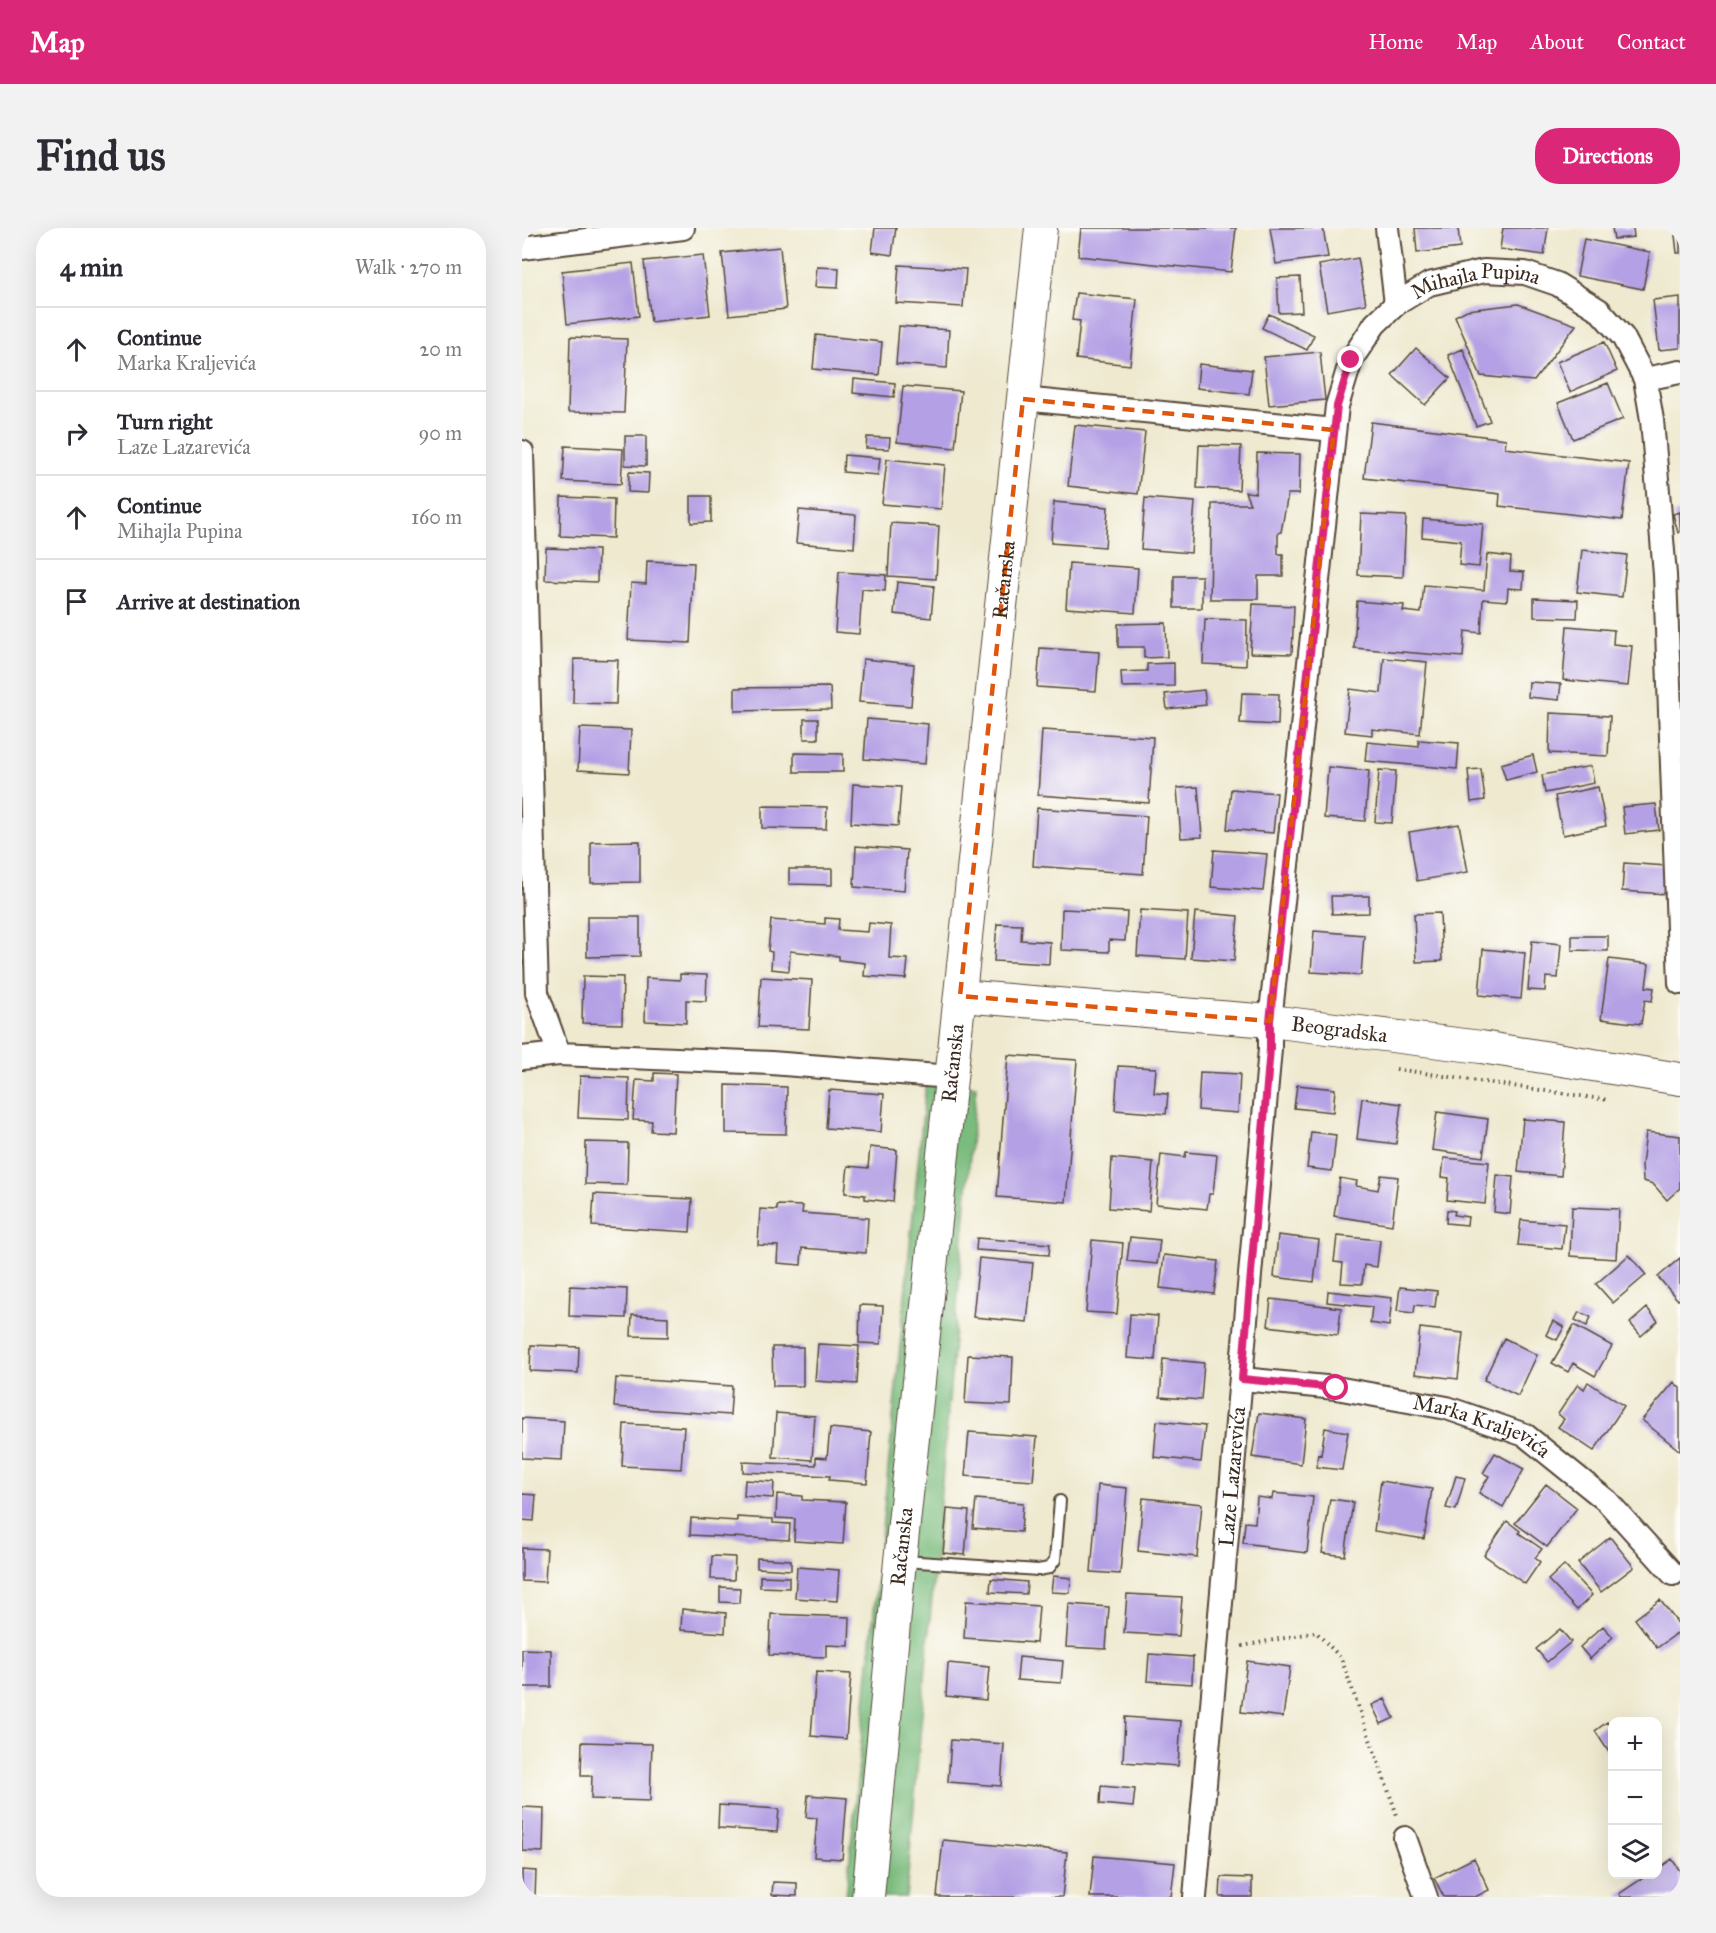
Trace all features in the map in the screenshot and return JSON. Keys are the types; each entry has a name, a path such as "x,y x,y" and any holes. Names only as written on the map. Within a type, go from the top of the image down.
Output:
{"main road":[{"name":"Račanska","path":"868,1897 900,1561 1041,228"},
{"name":"Beogradska","path":"960,996 1270,1021 1481,1047 1680,1079"}],"street":[{"path":"522,248 683,228"},
{"path":"1387,228 1396,304"},
{"name":"Mihajla Pupina","path":"1270,1021 1337,406 1351,360 1375,324 1396,304 1430,284 1484,271 1525,273 1557,284 1599,310 1623,338 1645,379 1672,592 1680,983"},
{"path":"1645,379 1680,372"},
{"path":"1023,399 1334,430"},
{"path":"522,452 526,669 537,993 559,1054"},
{"name":"Laze Lazarevića","path":"1195,1897 1242,1379 1270,1049 1270,1021"},
{"path":"522,1058 559,1054 771,1063 951,1077"},
{"name":"Marka Kraljevića","path":"1242,1379 1336,1388 1447,1408 1525,1435 1607,1501 1673,1574"},
{"path":"1405,1838 1426,1897"}],"lane":[{"path":"900,1561 1038,1570 1049,1568 1055,1560 1060,1501"}],"path":[{"path":"1386,1067 1610,1100"},
{"path":"1217,1653 1268,1640 1316,1632 1341,1658 1405,1838"}],"highlighted area":[{"path":"1023,399 1334,430 1270,1021 960,996"}],"green space":[{"path":"926,1082 976,1086 906,1897 846,1897"}],"building":[{"path":"875,228 896,228 892,255 872,252"},
{"path":"1081,228 1236,228 1231,272 1078,256"},
{"path":"1270,228 1323,228 1328,257 1276,264"},
{"path":"1415,228 1458,228 1460,248 1417,253"},
{"path":"1503,228 1548,228 1544,255 1500,249"},
{"path":"1612,228 1633,228 1634,237 1614,239"},
{"path":"1680,234 1680,253 1677,253 1675,235"},
{"path":"1584,239 1650,252 1643,289 1577,276"},
{"path":"780,247 786,309 729,315 722,253"},
{"path":"703,255 710,315 651,322 644,261"},
{"path":"1358,258 1366,304 1327,311 1319,265"},
{"path":"633,263 639,316 567,324 562,271"},
{"path":"899,265 966,269 963,307 896,303"},
{"path":"817,267 839,268 838,288 815,287"},
{"path":"1300,277 1302,312 1279,313 1277,278"},
{"path":"1076,293 1137,299 1130,365 1076,359 1080,321 1072,320"},
{"path":"1680,297 1680,348 1659,350 1653,300"},
{"path":"1518,304 1576,325 1534,381 1481,376 1455,316 1467,310"},
{"path":"1269,314 1314,335 1307,350 1262,328"},
{"path":"899,326 949,330 947,368 896,364"},
{"path":"816,335 882,342 879,375 813,369"},
{"path":"570,337 627,339 624,413 568,412"},
{"path":"1604,342 1617,371 1570,392 1557,362"},
{"path":"1416,348 1450,378 1425,405 1392,375"},
{"path":"1463,349 1490,421 1476,426 1448,355"},
{"path":"1320,352 1325,400 1269,405 1264,357"},
{"path":"1199,364 1252,370 1249,394 1197,388"},
{"path":"854,379 895,383 894,397 853,393"},
{"path":"1608,383 1623,419 1573,439 1558,403"},
{"path":"903,386 961,391 955,448 897,442"},
{"path":"1371,422 1506,439 1505,448 1629,463 1622,520 1499,506 1500,494 1364,478"},
{"path":"1075,425 1145,432 1138,494 1068,486"},
{"path":"625,436 646,436 646,466 625,465"},
{"path":"867,437 890,438 889,449 866,448"},
{"path":"1199,445 1241,446 1239,490 1197,488"},
{"path":"565,446 623,449 621,484 563,481"},
{"path":"1257,453 1300,454 1299,494 1288,494 1281,532 1278,533 1278,554 1283,554 1283,576 1258,576 1258,599 1210,599 1212,504 1250,504 1245,492 1256,493"},
{"path":"844,455 880,458 878,475 843,472"},
{"path":"887,459 945,465 941,509 882,504"},
{"path":"629,472 649,473 648,493 628,492"},
{"path":"691,496 711,496 711,522 691,523"},
{"path":"561,497 614,499 613,538 560,536"},
{"path":"1145,498 1195,502 1191,553 1141,549"},
{"path":"1054,502 1108,507 1105,547 1051,543"},
{"path":"799,510 856,515 854,548 796,543"},
{"path":"1680,512 1680,532 1678,533 1673,514"},
{"path":"1361,514 1406,516 1403,577 1358,575"},
{"path":"1423,519 1483,524 1479,567 1459,565 1461,541 1422,537"},
{"path":"891,523 939,526 936,579 888,576"},
{"path":"546,548 598,550 597,582 545,580"},
{"path":"1582,550 1627,555 1622,597 1577,592"},
{"path":"1487,554 1511,557 1510,571 1524,572 1523,589 1508,588 1507,601 1483,599 1481,633 1465,631 1463,657 1354,648 1357,601 1404,605 1403,611 1421,613 1424,585 1484,590"},
{"path":"647,561 694,563 690,643 628,640 631,583 646,584"},
{"path":"1069,563 1138,568 1135,613 1066,608"},
{"path":"839,572 886,575 885,591 862,589 859,634 835,632"},
{"path":"1174,576 1202,576 1202,608 1174,608"},
{"path":"897,582 934,586 931,618 894,614"},
{"path":"1534,598 1578,600 1577,618 1534,617"},
{"path":"1253,604 1294,606 1292,654 1250,653"},
{"path":"1205,619 1247,620 1246,666 1203,664"},
{"path":"1166,623 1167,657 1144,658 1144,647 1118,647 1118,624"},
{"path":"1567,626 1614,630 1613,644 1632,646 1628,686 1563,680"},
{"path":"1040,648 1099,652 1096,691 1037,687"},
{"path":"1384,658 1427,662 1420,734 1372,729 1372,735 1345,732 1350,689 1381,693"},
{"path":"574,659 618,660 616,704 573,703"},
{"path":"863,659 914,664 911,706 859,702"},
{"path":"1174,663 1174,686 1122,687 1121,672 1147,671 1147,664"},
{"path":"1529,682 1561,684 1559,700 1528,697"},
{"path":"830,687 831,709 735,711 735,688"},
{"path":"1204,690 1206,705 1167,709 1165,694"},
{"path":"1242,693 1279,694 1278,725 1240,723"},
{"path":"1550,713 1610,716 1608,756 1549,753"},
{"path":"804,719 818,719 818,739 804,739"},
{"path":"867,719 928,724 925,764 864,759"},
{"path":"580,728 631,730 629,773 578,770"},
{"path":"1042,730 1153,737 1149,803 1038,795"},
{"path":"1419,740 1459,743 1457,769 1365,761 1367,742 1419,747"},
{"path":"794,753 843,754 843,772 794,772"},
{"path":"1533,755 1537,772 1506,780 1501,764"},
{"path":"1591,766 1594,783 1545,793 1542,775"},
{"path":"1328,767 1369,771 1365,821 1324,818"},
{"path":"1481,769 1485,800 1471,802 1468,770"},
{"path":"1379,770 1396,771 1392,823 1375,822"},
{"path":"853,784 901,787 898,826 851,823"},
{"path":"1198,787 1202,837 1181,838 1177,788"},
{"path":"1598,787 1606,826 1563,835 1555,796"},
{"path":"1231,789 1277,793 1273,833 1227,829"},
{"path":"1656,804 1659,830 1625,834 1622,807"},
{"path":"762,806 827,807 826,829 762,828"},
{"path":"1037,808 1147,816 1143,874 1033,866"},
{"path":"1459,824 1468,872 1417,881 1409,832"},
{"path":"640,841 640,882 591,883 591,842"},
{"path":"856,846 907,850 904,891 854,887"},
{"path":"1214,850 1267,854 1263,891 1211,887"},
{"path":"1624,863 1667,866 1665,894 1622,891"},
{"path":"789,869 832,869 832,885 789,884"},
{"path":"1331,896 1369,896 1369,913 1332,914"},
{"path":"1062,909 1127,912 1125,941 1109,940 1109,952 1061,950"},
{"path":"1140,910 1188,913 1185,959 1137,956"},
{"path":"1195,912 1238,916 1234,961 1191,958"},
{"path":"1440,913 1442,961 1416,962 1414,914"},
{"path":"587,917 640,917 640,956 587,957"},
{"path":"825,918 839,919 838,930 868,932 869,923 891,925 889,958 908,959 906,979 864,976 865,963 839,960 839,956 790,951 789,971 771,969 772,952 768,951 771,920 825,924"},
{"path":"997,924 1022,925 1021,940 1050,942 1049,964 994,961"},
{"path":"1314,931 1364,935 1361,975 1311,972"},
{"path":"1572,936 1608,936 1608,951 1572,950"},
{"path":"1532,941 1561,944 1558,978 1546,977 1545,991 1528,990"},
{"path":"1483,949 1525,953 1521,999 1479,995"},
{"path":"1609,959 1649,964 1646,987 1654,988 1652,1001 1645,1000 1641,1024 1601,1019"},
{"path":"680,974 707,975 706,1001 686,1000 686,1023 645,1021 646,978 680,980"},
{"path":"583,976 623,977 622,1024 582,1023"},
{"path":"761,977 812,980 809,1029 758,1027"},
{"path":"1008,1055 1077,1060 1066,1202 997,1197"},
{"path":"1118,1066 1156,1068 1154,1093 1168,1094 1166,1114 1115,1110"},
{"path":"1200,1072 1240,1074 1238,1113 1198,1110"},
{"path":"654,1073 676,1074 673,1132 651,1131 652,1121 633,1120 636,1080 654,1081"},
{"path":"580,1076 629,1078 628,1120 578,1118"},
{"path":"726,1085 787,1087 786,1134 726,1133"},
{"path":"1297,1085 1335,1089 1333,1112 1294,1108"},
{"path":"829,1090 884,1094 881,1132 826,1128"},
{"path":"1362,1098 1401,1104 1396,1144 1357,1139"},
{"path":"1437,1112 1488,1119 1483,1157 1432,1150"},
{"path":"1523,1119 1565,1122 1561,1176 1518,1172"},
{"path":"1311,1132 1336,1135 1332,1171 1307,1168"},
{"path":"1646,1132 1680,1136 1680,1188 1667,1200 1653,1184 1643,1181 1642,1165"},
{"path":"586,1142 628,1143 627,1185 585,1184"},
{"path":"870,1147 897,1150 893,1202 865,1199 865,1195 845,1193 848,1166 868,1168"},
{"path":"1186,1152 1217,1155 1213,1194 1209,1194 1207,1209 1156,1204 1161,1154 1185,1157"},
{"path":"1112,1158 1153,1162 1149,1211 1109,1208"},
{"path":"1444,1158 1489,1162 1485,1204 1447,1200 1449,1178 1442,1177"},
{"path":"1381,1175 1398,1177 1392,1225 1334,1216 1340,1178 1357,1181 1356,1186 1378,1190"},
{"path":"1497,1175 1513,1177 1510,1214 1494,1212"},
{"path":"594,1194 692,1199 690,1232 592,1226"},
{"path":"777,1205 803,1206 802,1213 868,1218 866,1253 802,1248 801,1265 777,1263 778,1246 758,1245 760,1209 777,1210"},
{"path":"1572,1207 1619,1209 1616,1259 1570,1256"},
{"path":"1447,1210 1455,1211 1454,1215 1468,1217 1467,1225 1446,1223"},
{"path":"1521,1220 1565,1224 1562,1249 1518,1245"},
{"path":"1278,1235 1319,1240 1314,1282 1274,1277"},
{"path":"1337,1236 1380,1240 1377,1267 1364,1265 1362,1284 1341,1283 1343,1263 1334,1262"},
{"path":"1130,1237 1160,1240 1157,1264 1127,1261"},
{"path":"977,1238 1050,1244 1049,1255 976,1250"},
{"path":"1092,1240 1123,1243 1117,1314 1086,1312"},
{"path":"1164,1255 1218,1261 1214,1294 1160,1288"},
{"path":"1629,1255 1646,1275 1613,1303 1596,1284"},
{"path":"979,1258 1033,1263 1027,1322 973,1317"},
{"path":"1680,1258 1680,1299 1678,1300 1658,1277"},
{"path":"570,1286 627,1289 626,1318 569,1316"},
{"path":"1400,1287 1437,1291 1435,1307 1415,1305 1414,1313 1397,1311"},
{"path":"1328,1291 1392,1298 1389,1326 1370,1323 1372,1307 1327,1302"},
{"path":"1271,1299 1341,1308 1338,1335 1268,1326"},
{"path":"860,1305 883,1306 881,1344 859,1343"},
{"path":"1647,1308 1658,1321 1641,1336 1630,1323"},
{"path":"1579,1312 1591,1317 1587,1326 1575,1320"},
{"path":"1130,1314 1158,1316 1155,1360 1127,1358"},
{"path":"632,1315 668,1317 668,1337 631,1336"},
{"path":"1553,1321 1564,1327 1557,1340 1546,1335"},
{"path":"1574,1325 1612,1346 1595,1376 1573,1363 1568,1372 1552,1363"},
{"path":"1420,1328 1463,1333 1458,1379 1415,1374"},
{"path":"1504,1338 1537,1355 1518,1396 1484,1380"},
{"path":"818,1344 859,1346 857,1384 815,1381"},
{"path":"531,1345 579,1347 578,1373 530,1371"},
{"path":"772,1347 803,1347 803,1386 773,1386"},
{"path":"968,1355 1013,1357 1011,1405 965,1403"},
{"path":"1163,1359 1204,1363 1201,1400 1160,1397"},
{"path":"616,1378 732,1386 730,1415 614,1407"},
{"path":"1588,1382 1624,1406 1594,1451 1558,1427 1564,1419 1558,1414 1578,1384 1584,1389"},
{"path":"1674,1382 1680,1388 1680,1451 1642,1420"},
{"path":"776,1413 815,1416 812,1460 773,1457"},
{"path":"1259,1413 1306,1419 1301,1464 1252,1457"},
{"path":"522,1418 564,1421 562,1460 522,1458"},
{"path":"1157,1421 1205,1426 1201,1462 1154,1457"},
{"path":"624,1424 684,1427 681,1469 622,1466"},
{"path":"830,1428 871,1432 867,1483 829,1480 830,1476 743,1472 743,1462 816,1465 816,1457 827,1458"},
{"path":"1325,1428 1348,1432 1342,1470 1316,1467 1318,1454 1321,1455"},
{"path":"969,1432 1037,1437 1033,1481 965,1476"},
{"path":"1495,1453 1524,1469 1503,1507 1479,1493 1489,1476 1483,1473"},
{"path":"1456,1476 1465,1478 1456,1510 1446,1508"},
{"path":"745,1480 774,1482 773,1498 744,1496"},
{"path":"1381,1481 1432,1489 1424,1539 1374,1531"},
{"path":"1546,1484 1577,1508 1547,1547 1515,1523"},
{"path":"1098,1485 1127,1488 1120,1574 1091,1572"},
{"path":"1273,1493 1313,1497 1307,1553 1243,1543 1245,1522 1255,1523 1257,1497 1272,1499"},
{"path":"522,1494 536,1495 534,1521 522,1520"},
{"path":"777,1494 802,1496 802,1500 846,1502 843,1544 794,1541 795,1519 776,1518"},
{"path":"1143,1498 1202,1504 1197,1557 1138,1551"},
{"path":"976,1499 1023,1503 1021,1532 973,1528"},
{"path":"1330,1499 1353,1502 1345,1556 1322,1553"},
{"path":"947,1509 969,1511 965,1555 943,1553"},
{"path":"737,1517 773,1519 773,1523 790,1524 789,1540 690,1535 691,1518 737,1521"},
{"path":"1507,1521 1520,1531 1519,1533 1542,1549 1535,1558 1540,1562 1525,1584 1484,1555"},
{"path":"1610,1537 1634,1567 1601,1592 1578,1563"},
{"path":"522,1548 547,1549 545,1582 522,1581"},
{"path":"712,1556 735,1557 734,1580 711,1579"},
{"path":"757,1558 791,1560 791,1570 757,1568"},
{"path":"1564,1565 1592,1595 1577,1610 1548,1580"},
{"path":"797,1567 839,1570 837,1601 795,1598"},
{"path":"760,1576 789,1577 789,1588 760,1587"},
{"path":"1053,1576 1071,1578 1070,1593 1051,1592"},
{"path":"991,1579 1027,1582 1026,1594 990,1592"},
{"path":"720,1587 740,1588 739,1603 720,1602"},
{"path":"1127,1594 1182,1597 1179,1636 1124,1633"},
{"path":"1660,1600 1680,1626 1680,1631 1657,1648 1635,1619"},
{"path":"966,1601 1039,1606 1036,1643 964,1638"},
{"path":"1069,1604 1109,1607 1106,1649 1066,1647"},
{"path":"682,1609 726,1613 725,1633 681,1630"},
{"path":"771,1614 850,1617 849,1646 826,1645 826,1657 769,1655"},
{"path":"1603,1626 1613,1637 1590,1659 1580,1647"},
{"path":"1560,1629 1571,1642 1547,1662 1536,1649"},
{"path":"522,1649 551,1650 551,1687 522,1687"},
{"path":"1149,1654 1193,1657 1192,1684 1147,1681"},
{"path":"1019,1657 1063,1661 1061,1683 1017,1680"},
{"path":"1247,1661 1290,1667 1283,1717 1241,1712"},
{"path":"948,1663 989,1667 986,1700 946,1696"},
{"path":"816,1672 851,1674 846,1739 811,1736"},
{"path":"1385,1699 1394,1718 1381,1724 1372,1705"},
{"path":"1125,1717 1181,1721 1178,1766 1123,1762"},
{"path":"1608,1723 1608,1751 1595,1731"},
{"path":"951,1740 1004,1744 1001,1786 948,1782"},
{"path":"582,1742 652,1744 650,1801 591,1799 592,1776 581,1776"},
{"path":"1101,1786 1135,1789 1133,1807 1100,1804"},
{"path":"808,1795 847,1798 842,1859 814,1857 817,1818 806,1817"},
{"path":"719,1805 779,1809 777,1832 718,1828"},
{"path":"522,1807 544,1808 543,1852 522,1851"},
{"path":"943,1840 1067,1852 1062,1897 937,1897"},
{"path":"1094,1856 1175,1863 1171,1897 1090,1897"},
{"path":"1474,1858 1489,1890 1475,1897 1444,1897 1434,1878"},
{"path":"1672,1859 1680,1871 1680,1897 1621,1897 1619,1894 1642,1879 1662,1879 1662,1866"},
{"path":"522,1870 536,1871 535,1897 522,1897"},
{"path":"1221,1877 1252,1878 1252,1897 1220,1897"},
{"path":"773,1882 797,1883 797,1896 772,1895"}],"route":[{"path":"1336,1388 1242,1379 1270,1049 1270,1021 1337,406 1351,360"}]}
